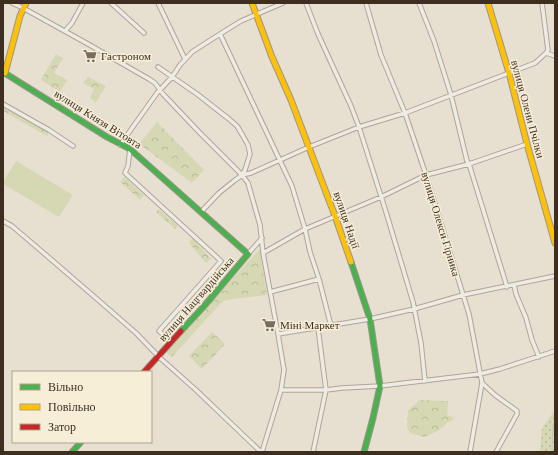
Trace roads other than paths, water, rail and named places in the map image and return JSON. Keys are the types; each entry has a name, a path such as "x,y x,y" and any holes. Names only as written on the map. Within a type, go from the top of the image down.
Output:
{"street":[{"path":"3,221 12,226 136,333 158,357 196,390 262,452 281,390 284,370 262,253 260,225 248,184 242,175 199,132 155,83 24,6 12,3"},
{"path":"66,31 83,3"},
{"path":"111,3 144,33"},
{"path":"158,3 185,59"},
{"name":"вулиця Надії","path":"252,3 335,216 370,319 380,386 364,452"},
{"path":"120,145 160,90 192,52 241,21 283,3"},
{"path":"306,3 359,127 404,271 414,309 421,343 425,381"},
{"name":"вулиця Олекси Гірника","path":"366,3 381,55 405,113 426,175 469,314 482,383 470,452"},
{"path":"419,3 434,41 452,95 467,161 507,287"},
{"name":"вулиця Олени Пчілки","path":"488,3 509,73 555,243"},
{"path":"242,175 281,161 309,147 359,127 405,113 535,63 548,50 542,3"},
{"path":"4,74 24,6"},
{"path":"220,34 292,186 331,326"},
{"path":"546,53 555,56"},
{"path":"158,67 229,119 236,126 248,145 250,154 242,175 219,193 201,212"},
{"name":"вулиця Князя Вітовта","path":"4,74 120,145 130,149 248,254"},
{"path":"3,104 49,130 73,146"},
{"path":"262,253 305,229 381,197 426,175 469,164 527,144"},
{"path":"130,149 128,166 125,174 221,261 159,331 171,342"},
{"name":"вулиця Нацгвардійська","path":"145,371 262,238"},
{"path":"278,334 370,319 463,296 555,276"},
{"path":"270,292 319,279"},
{"path":"514,285 539,357"},
{"path":"313,452 326,390 318,328"},
{"path":"281,390 326,390 380,386 480,374 555,351"},
{"path":"482,383 495,395 517,411 517,414 496,452"},
{"path":"72,452 80,443"}],"waterway":[{"path":"552,452 553,425 555,422"}],"place":[{"name":"Гастроном","path":"90,56"},
{"name":"Міні Маркет","path":"269,325"}]}
